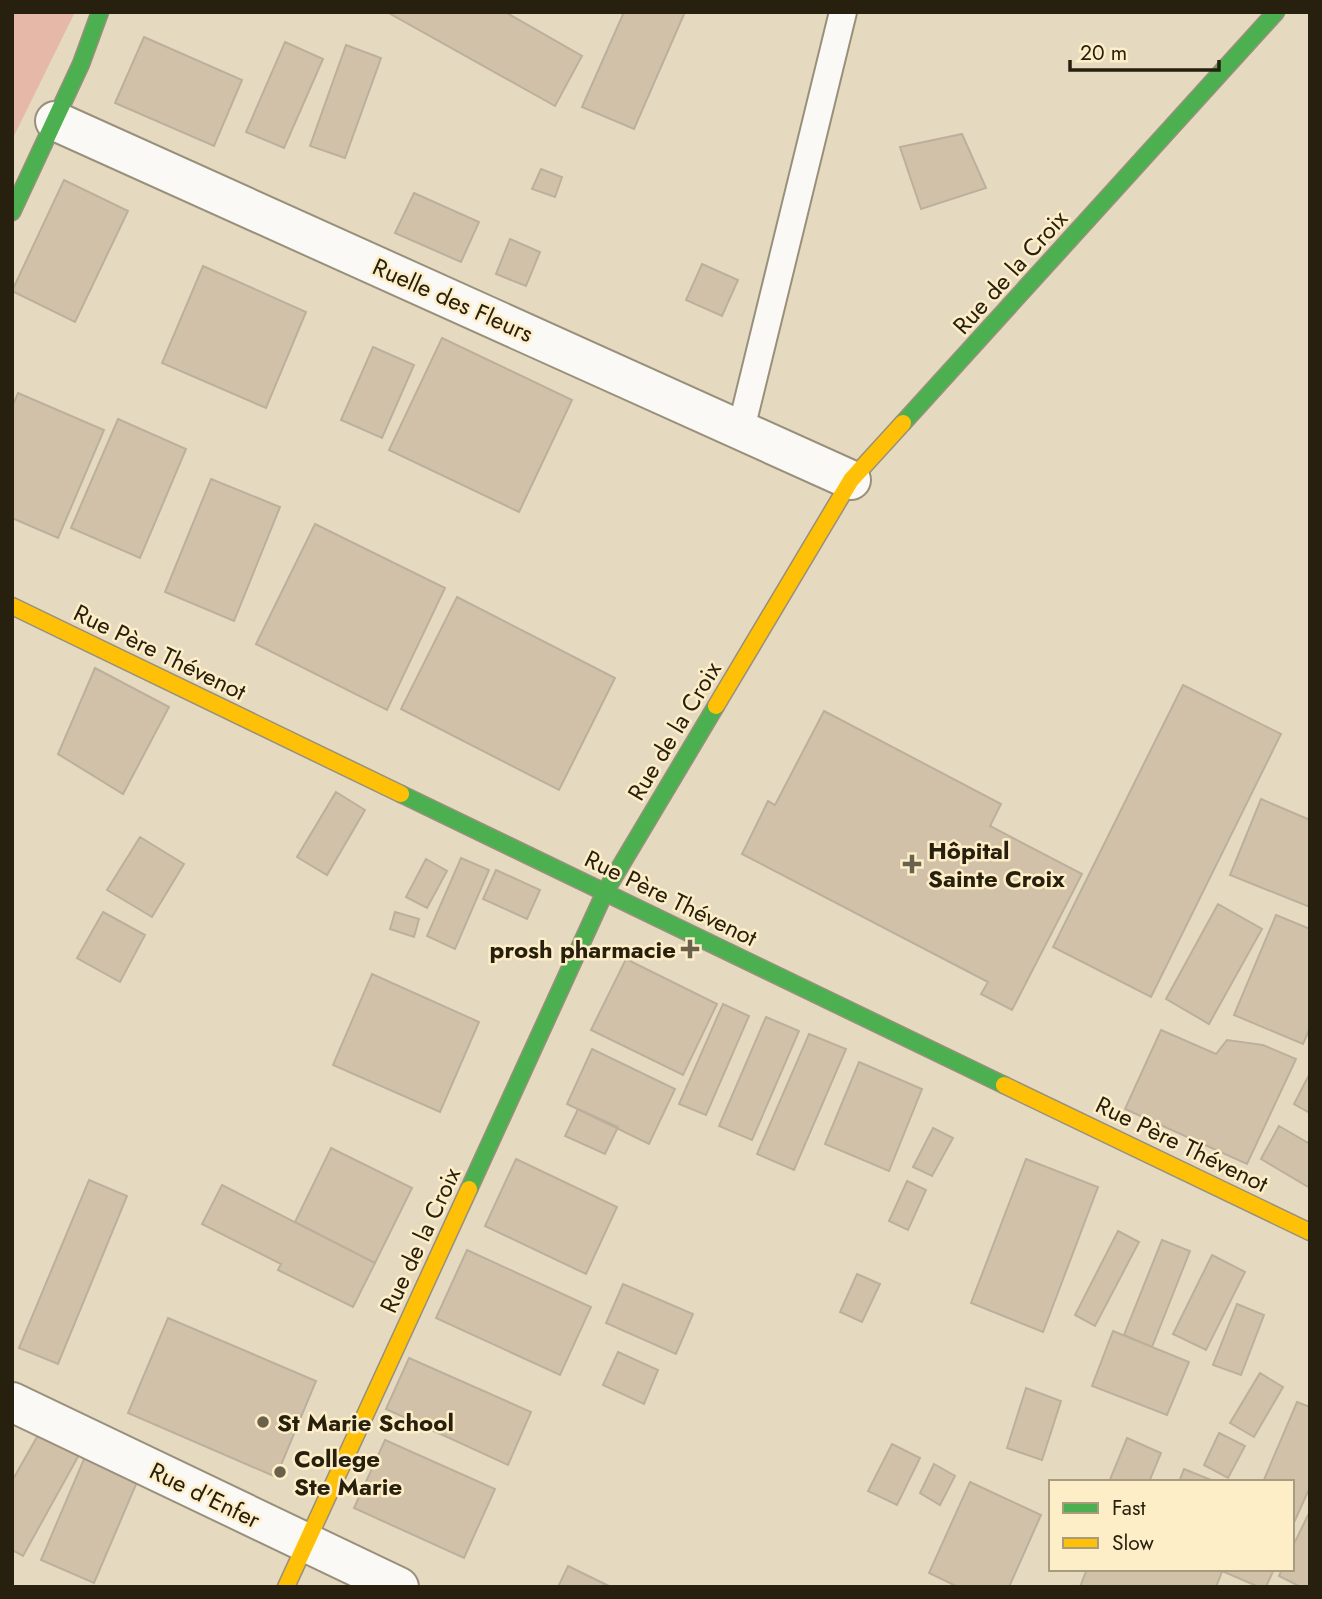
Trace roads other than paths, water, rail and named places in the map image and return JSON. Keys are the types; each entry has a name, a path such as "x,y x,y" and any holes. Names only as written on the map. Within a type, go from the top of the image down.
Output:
{"street":[{"path":"12,212 55,121 100,12"},
{"name":"Rue de la Croix","path":"286,1587 605,892 851,480 1276,12"},
{"name":"Ruelle des Fleurs","path":"55,121 851,480"},
{"name":"Rue Père Thévenot","path":"12,606 1310,1231"},
{"name":"Rue d'Enfer","path":"12,1402 398,1587"}],"lane":[{"path":"741,429 844,12"}],"place":[{"name":"Hôpital Sainte Croix","path":"912,864"},
{"name":"prosh pharmacie","path":"690,949"},
{"name":"St Marie School","path":"263,1422"},
{"name":"College Ste Marie","path":"280,1472"}]}
